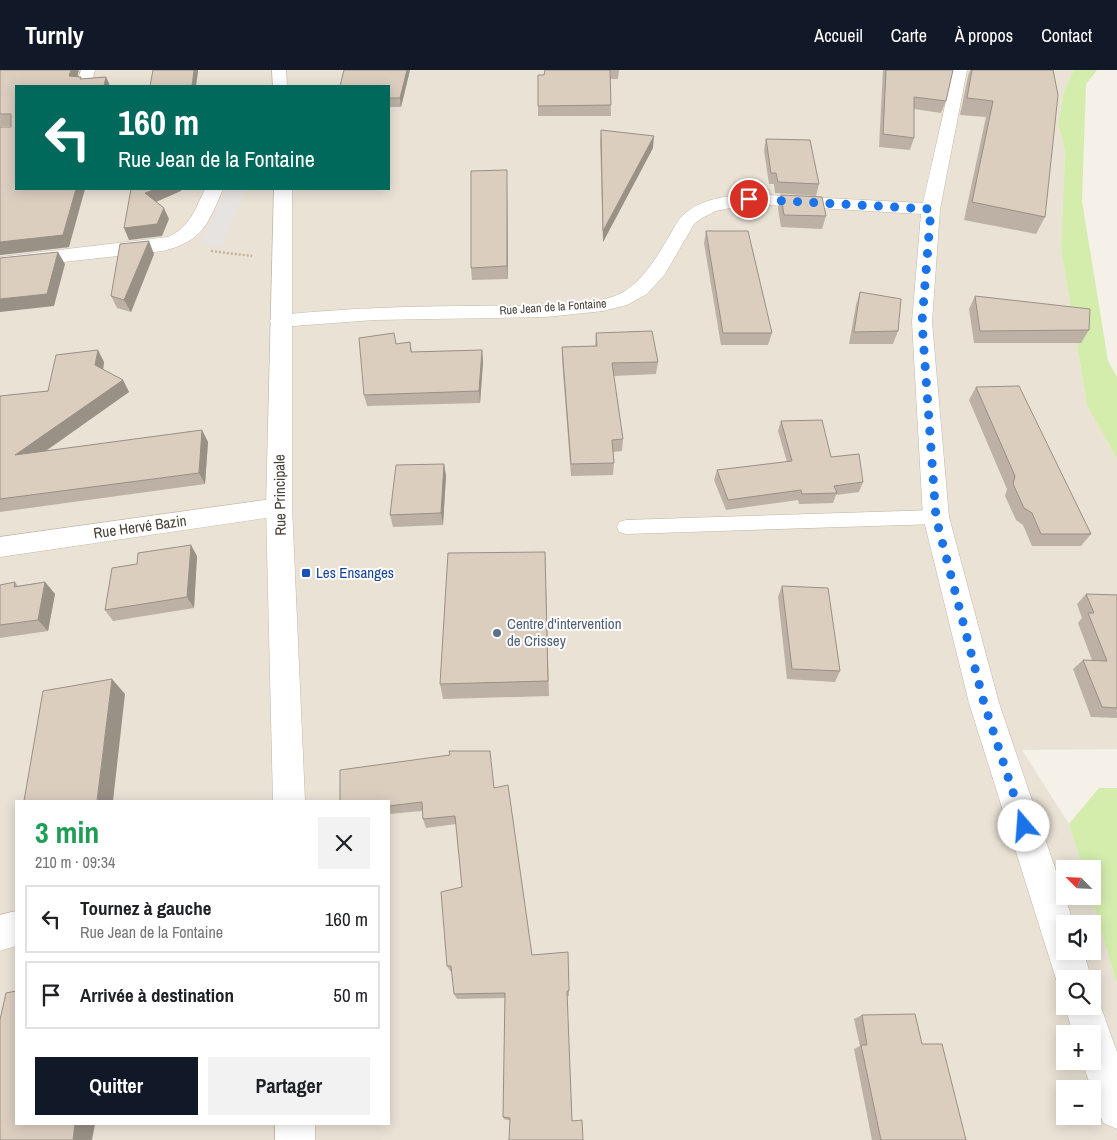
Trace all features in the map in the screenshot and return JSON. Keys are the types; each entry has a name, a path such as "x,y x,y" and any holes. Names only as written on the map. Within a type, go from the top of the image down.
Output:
{"street":[{"path":"84,85 88,70"},
{"path":"279,70 280,85"},
{"path":"960,70 931,209 922,322 936,518 984,703 1056,923"},
{"path":"0,263 177,242 194,230 214,190"},
{"name":"Rue Principale","path":"283,190 283,256 280,320 280,506 289,800"},
{"name":"Rue Jean de la Fontaine","path":"280,320 429,312 532,311 600,306 622,300 640,290 652,278 689,219 703,210 724,202 749,199 931,209"},
{"name":"Rue Hervé Bazin","path":"0,547 280,506"},
{"path":"0,933 15,929"},
{"path":"1101,1061 1117,1109"},
{"path":"295,1125 295,1140"}],"lane":[{"path":"626,527 936,518"}],"path":[{"path":"177,242 200,250 263,257 283,256"}],"shaded area":[{"path":"0,70 1074,70 1064,91 1058,123 1065,151 1061,248 1087,405 1117,459 1117,749 1022,750 1069,824 1080,860 1056,860 1056,905 1094,905 1097,915 1056,915 1056,960 1101,960 1101,930 1117,984 1117,1140 0,1140"},
{"path":"226,190 246,190 222,246 200,246"}],"green space":[{"path":"1074,70 1097,70 1086,84 1082,201 1108,361 1117,377 1117,459 1087,405 1061,248 1065,151 1058,123 1064,91"},
{"path":"1099,788 1117,788 1117,984 1101,930 1101,915 1097,915 1094,905 1101,905 1101,860 1080,860 1069,824"}],"building":[{"path":"0,70 71,70 69,76 81,77 80,79 106,77 104,85 15,85 15,190 76,190 63,235 0,242 0,127 11,127 11,114 0,114"},
{"path":"153,70 194,70 192,85 150,85"},
{"path":"344,70 407,70 400,98 390,98 390,85 340,85"},
{"path":"545,70 610,70 611,105 538,106 538,75 544,75"},
{"path":"886,70 953,70 946,101 914,97 914,138 883,134"},
{"path":"972,70 1053,70 1058,95 1045,217 972,202 993,101 967,98"},
{"path":"601,130 654,136 603,231"},
{"path":"766,139 810,140 819,184 778,182 776,173 771,173"},
{"path":"507,170 507,266 471,268 471,171"},
{"path":"131,190 153,190 145,193 164,208 157,224 124,228"},
{"path":"781,195 822,197 826,216 784,215"},
{"path":"706,231 748,231 772,333 723,333"},
{"path":"149,241 124,300 111,296 120,244"},
{"path":"58,252 47,294 0,299 0,258"},
{"path":"860,292 901,299 898,331 854,332"},
{"path":"975,296 1090,309 1089,330 980,331"},
{"path":"652,331 658,362 612,363 623,439 612,440 614,463 571,464 562,347 597,346 596,333"},
{"path":"394,333 396,344 410,342 411,352 482,350 479,391 364,395 359,338"},
{"path":"98,350 95,365 123,380 15,455 202,430 199,473 0,499 0,396 48,391 56,355"},
{"path":"1019,386 1091,534 1041,534 1032,513 1024,508 1013,484 1015,476 976,387"},
{"path":"822,420 831,457 859,454 863,482 834,486 837,493 802,494 801,490 728,500 717,470 792,461 781,421"},
{"path":"444,464 441,513 390,515 396,465"},
{"path":"191,545 187,597 105,610 112,568 137,564 138,553"},
{"name":"Centre d'intervention de Crissey","path":"545,552 548,681 440,684 448,553"},
{"path":"15,582 14,587 45,582 38,620 0,625 0,585"},
{"path":"782,586 828,588 840,671 792,669"},
{"path":"1086,594 1117,595 1117,708 1102,707 1083,660 1107,661 1088,613 1094,613"},
{"path":"112,679 97,800 24,800 43,691"},
{"path":"449,751 490,751 494,788 508,785 532,955 568,952 569,991 567,991 572,1121 582,1120 583,1140 509,1140 510,1118 503,1117 505,993 454,994 451,966 447,966 441,892 462,887 455,816 423,819 422,802 390,806 390,800 340,800 340,770 450,755"},
{"path":"15,991 15,1125 75,1125 73,1140 0,1140 0,1020 6,993"},
{"path":"915,1014 922,1044 942,1044 966,1140 881,1140 861,1045 867,1045 862,1015"}],"place":[{"name":"Les Ensanges","path":"306,573"},
{"name":"Centre d'intervention de Crissey","path":"497,633"}],"route":[{"path":"749,199 931,209 922,322 936,518 984,703 1024,826"}]}
